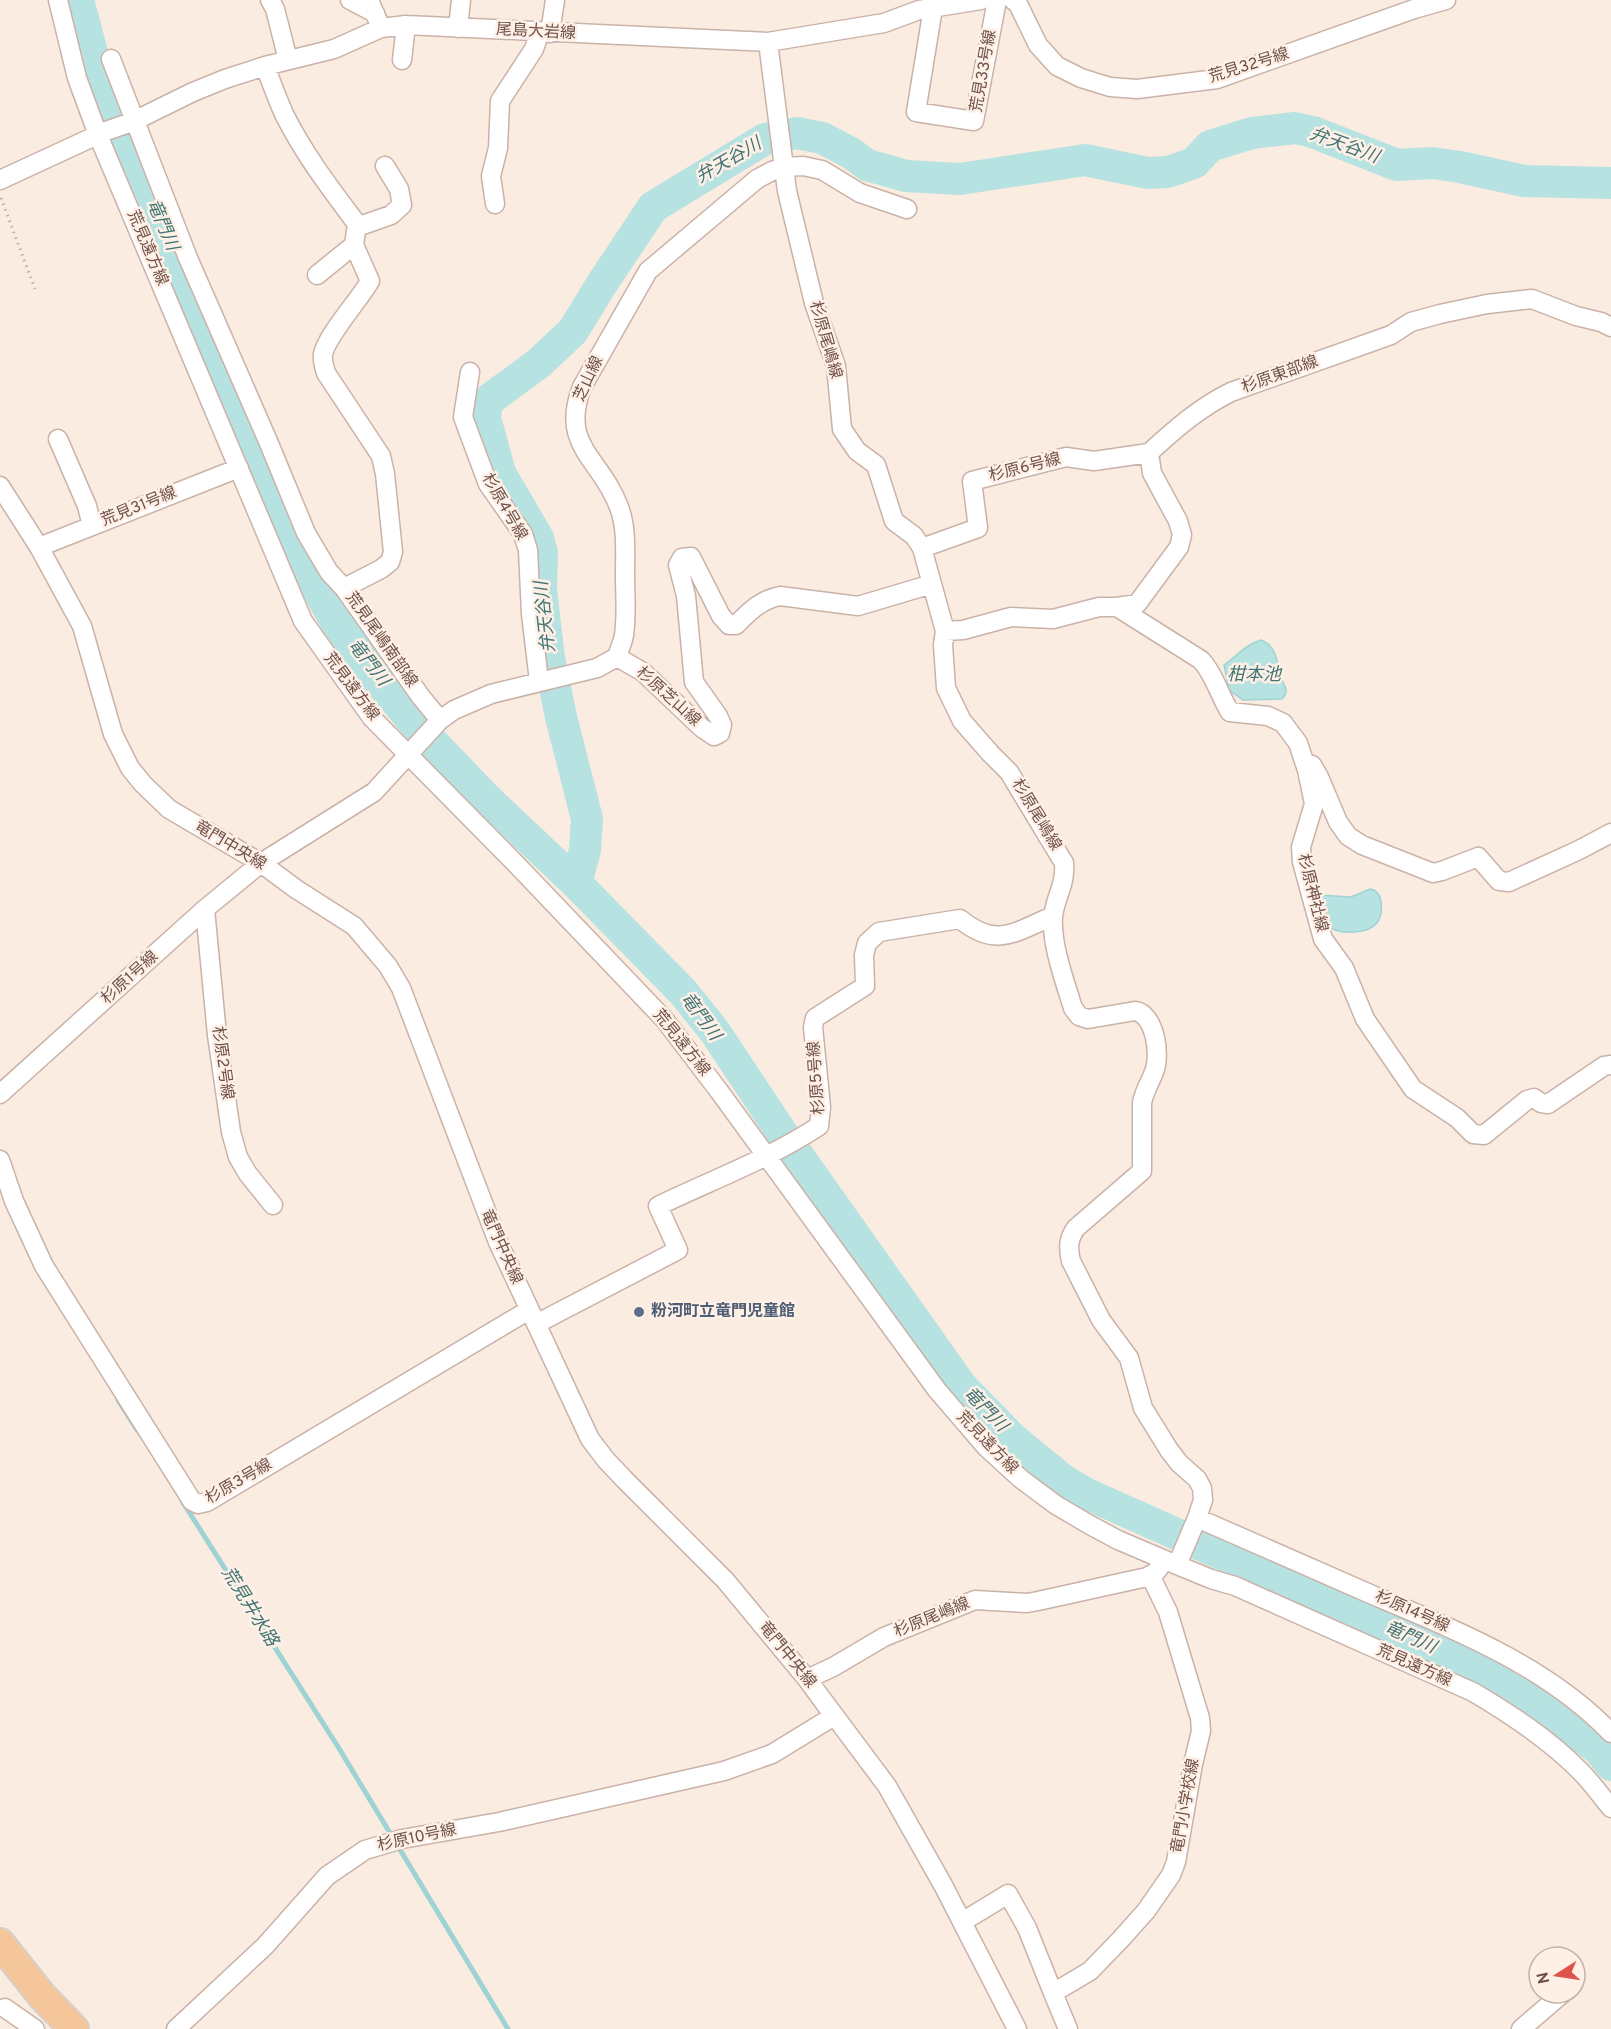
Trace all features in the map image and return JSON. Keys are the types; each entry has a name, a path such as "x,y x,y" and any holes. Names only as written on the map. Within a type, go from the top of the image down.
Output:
{"main road":[{"path":"0,1943 42,1996 74,2029"}],"street":[{"name":"荒見遠方線","path":"58,0 77,78 102,133 303,621 372,718 413,751 447,795 664,1019 770,1155 937,1390 985,1446 1056,1505 1118,1540 1174,1561 1211,1579 1235,1586 1473,1692 1501,1708 1539,1736 1581,1772 1611,1808"},
{"path":"270,0 275,9 288,60"},
{"path":"350,0 375,14"},
{"path":"458,28 461,0"},
{"path":"495,204 491,176 498,147 500,101 545,32 555,0"},
{"name":"尾島大岩線","path":"0,180 193,92 265,66 334,49 375,14 406,25 768,42 884,22 933,8 981,0"},
{"name":"荒見33号線","path":"933,8 916,112 974,121 997,0"},
{"name":"荒見32号線","path":"1013,0 1018,4 1038,45 1056,66 1081,78 1110,87 1137,89 1217,79 1414,9 1446,0"},
{"path":"402,60 406,25"},
{"name":"杉原尾嶋線","path":"768,42 787,191 814,303 836,366 842,429 857,451 876,465 894,521 914,536 922,548 945,631 943,645 946,688 962,721 1009,772 1064,863 1065,876 1053,916 1054,936 1073,1008 1080,1016 1088,1019 1141,1012 1149,1020 1153,1031 1155,1070 1144,1093 1142,1103 1142,1171 1076,1228 1070,1238 1069,1251 1071,1261 1101,1320 1130,1358 1143,1408 1179,1464 1197,1479 1202,1488 1203,1500 1197,1519 1174,1561 1150,1575 1027,1603 975,1600 884,1637 833,1667 807,1679"},
{"path":"111,58 133,121 188,258 306,532 329,572 344,588"},
{"name":"荒見尾嶋南部線","path":"265,66 284,113 299,141 316,170 357,224 355,236 370,281 324,350 322,362 326,373 381,456 393,552 390,562 381,569 344,588 440,721"},
{"path":"783,160 822,170 860,193 907,209"},
{"name":"芝山線","path":"617,657 624,637 625,531 619,507 608,484 585,453 578,438 574,420 576,403 582,387 648,271 757,179 772,171 783,160"},
{"path":"317,275 355,236 402,205 399,189 385,166"},
{"name":"杉原東部線","path":"1149,453 1190,416 1231,392 1391,335 1411,322 1440,314 1487,304 1532,299 1611,327"},
{"name":"杉原4号線","path":"470,372 463,417 488,484 523,534 528,550 531,614 541,681"},
{"path":"58,439 87,506 92,526"},
{"path":"945,631 963,630 1011,617 1053,619 1099,607 1137,604 1179,547 1182,535 1178,521 1152,473 1149,453"},
{"name":"杉原6号線","path":"922,548 978,528 972,481 1066,457 1094,461 1149,453"},
{"name":"荒見31号線","path":"39,547 239,468"},
{"name":"竜門中央線","path":"0,486 39,547 82,626 113,734 130,768 169,809 261,863 296,889 354,926 388,966 409,1008 485,1213 590,1438 606,1460 725,1580 807,1679 834,1716"},
{"name":"杉原芝山線","path":"617,657 643,672 702,728 714,736 720,733 722,724 694,682 686,596 678,565 682,558 691,557 721,616 729,625 736,625 748,611 774,597 858,606 932,584"},
{"name":"杉原神社線","path":"1117,607 1201,660 1210,669 1230,712 1268,716 1283,723 1299,743 1314,804 1301,847 1302,862 1323,939 1344,968 1365,1019 1413,1089 1457,1118 1473,1134 1484,1135 1527,1100 1534,1098 1541,1103 1548,1104 1604,1066 1611,1066"},
{"path":"261,863 374,792 440,721 467,703 491,694 597,668 617,657"},
{"path":"1299,743 1319,777 1338,822 1348,836 1362,845 1426,871 1442,872 1478,857 1499,880 1509,882 1611,833"},
{"name":"杉原1号線","path":"0,1094 205,909 261,863"},
{"name":"杉原2号線","path":"205,909 217,1035 231,1132 238,1157 248,1174 273,1205"},
{"name":"杉原5号線","path":"533,1317 678,1250 658,1206 770,1155 819,1126 821,1115 814,1018 865,986 864,956 867,943 879,932 960,919 972,930 997,937 1053,916"},
{"name":"杉原3号線","path":"0,1160 14,1201 44,1266 192,1501 198,1504 207,1502 533,1317"},
{"name":"杉原14号線","path":"1197,1519 1471,1638 1550,1682 1591,1713 1611,1733"},
{"name":"竜門小学校線","path":"1053,1993 1090,1971 1121,1939 1146,1911 1171,1875 1176,1862 1201,1731 1200,1718 1168,1612 1150,1575"},
{"path":"834,1716 887,1786 962,1922 1017,2029"},
{"name":"杉原10号線","path":"176,2029 265,1946 327,1876 365,1850 395,1841 498,1822 724,1771 772,1754 834,1716"},
{"path":"962,1922 1008,1894 1027,1928 1068,2029"},
{"path":"1521,2029 1549,2005"},
{"path":"5,2008 35,2029"}],"path":[{"path":"0,194 35,289"}],"water":[{"name":"柑本池","path":"1261,640 1273,651 1286,694 1282,699 1243,700 1229,690 1224,665 1246,647"},
{"path":"1370,889 1378,894 1381,904 1379,920 1372,927 1357,932 1345,932 1334,929 1323,922 1319,895 1351,897"}],"waterway":[{"name":"竜門川","path":"78,0 95,64 307,570 336,622 375,676 415,724 487,799 576,883 683,992 715,1032 780,1130 962,1387 1014,1440 1063,1480 1087,1494 1472,1666 1547,1710 1598,1749 1611,1765"},
{"name":"弁天谷川","path":"576,883 585,850 587,819 561,717 549,658 541,590 542,553 538,538 500,473 485,418 486,407 490,399 539,363 573,331 653,207 765,139 797,133 822,138 851,153 867,165 906,176 960,179 1085,160 1148,173 1168,172 1194,163 1210,146 1252,133 1295,128 1313,132 1397,165 1432,163 1524,181 1611,183"},
{"name":"荒見井水路","path":"118,1400 137,1430"},
{"name":"荒見井水路","path":"182,1501 340,1750 508,2029"}],"place":[{"name":"粉河町立竜門児童館","path":"639,1312"}]}
